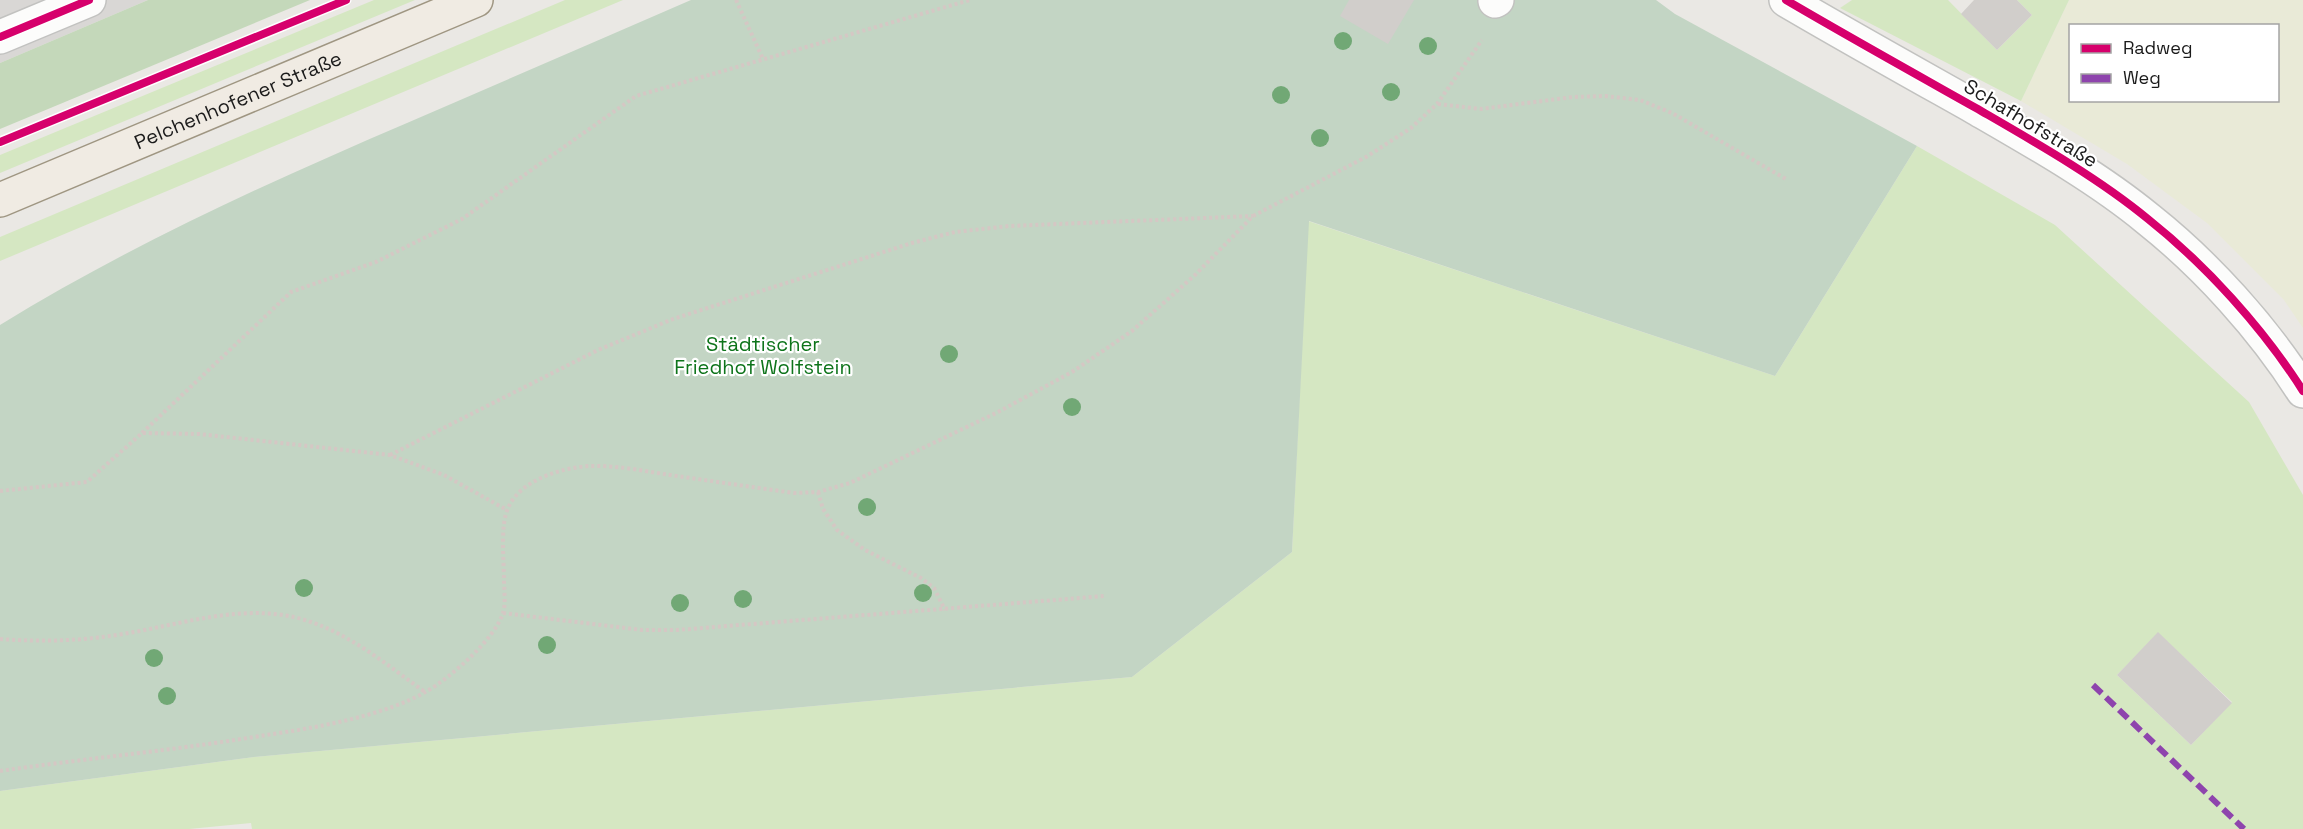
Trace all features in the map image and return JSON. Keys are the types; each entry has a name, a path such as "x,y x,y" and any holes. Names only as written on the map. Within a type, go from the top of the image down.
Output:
{"main road":[{"name":"Pelchenhofener Straße","path":"0,200 476,0"}],"street":[{"path":"0,37 89,0"},
{"name":"Schafhofstraße","path":"1786,0 2019,133 2068,163 2147,218 2179,245 2227,294 2262,334 2303,391"}],"path":[{"path":"736,0 763,59"},
{"path":"0,490 87,482 291,292 376,262 462,219 636,96 970,0"},
{"path":"0,771 209,745 314,728 368,713 426,692 474,654 493,631 503,613 504,531 507,510 516,496 531,483 570,469 591,466 794,492 818,492 850,483 998,412 1072,372 1132,331 1196,274 1253,216 1366,157 1411,128 1437,104 1483,39 1496,1"},
{"path":"1437,104 1481,109 1573,97 1605,96 1640,100 1672,112 1786,179"},
{"path":"390,455 598,350 673,319 912,243 955,232 1009,226 1253,216"},
{"path":"142,433 199,434 390,455 444,475 507,510"},
{"path":"818,492 823,509 837,530 865,550 934,588 945,610"},
{"path":"503,613 642,630 677,630 1105,596"},
{"path":"0,639 66,641 122,634 243,613 270,612 307,621 336,632 426,692"}],"shaded area":[{"path":"0,0 148,0 0,63"}],"green space":[{"path":"148,0 310,0 0,129 0,63"},
{"path":"374,0 415,0 0,173 0,155"},
{"path":"565,0 623,0 0,261 0,237"},
{"name":"Städtischer Friedhof Wolfstein","path":"691,0 1656,0 1675,14 1917,146 1775,376 1309,221 1292,552 1132,677 254,757 0,791 0,325 99,268 251,192"},
{"path":"1852,0 1948,0 1997,50 2032,15 2017,0 2069,0 2021,101 1840,8"},
{"path":"2069,0 2303,0 2303,328 2284,300 2207,223 2127,164 2021,101"},
{"path":"1917,146 2055,225 2249,402 2303,495 2303,829 252,829 251,823 189,829 0,829 0,791 254,757 1132,677 1292,552 1308,221 1775,376","holes":["2158,633 2232,702 2191,745 2117,675"]}],"building":[{"path":"1349,0 1414,0 1388,44 1340,16"},
{"path":"1974,0 2017,0 2032,15 1997,50 1961,14"},
{"path":"2158,632 2232,703 2191,745 2117,675"}],"marked path":[{"path":"2093,685 2244,829"}],"cycle path":[{"path":"0,37 89,0"},
{"path":"0,142 346,0"},
{"path":"1786,0 2042,147 2086,174 2128,204 2170,237 2212,277 2252,321 2303,391"}]}
